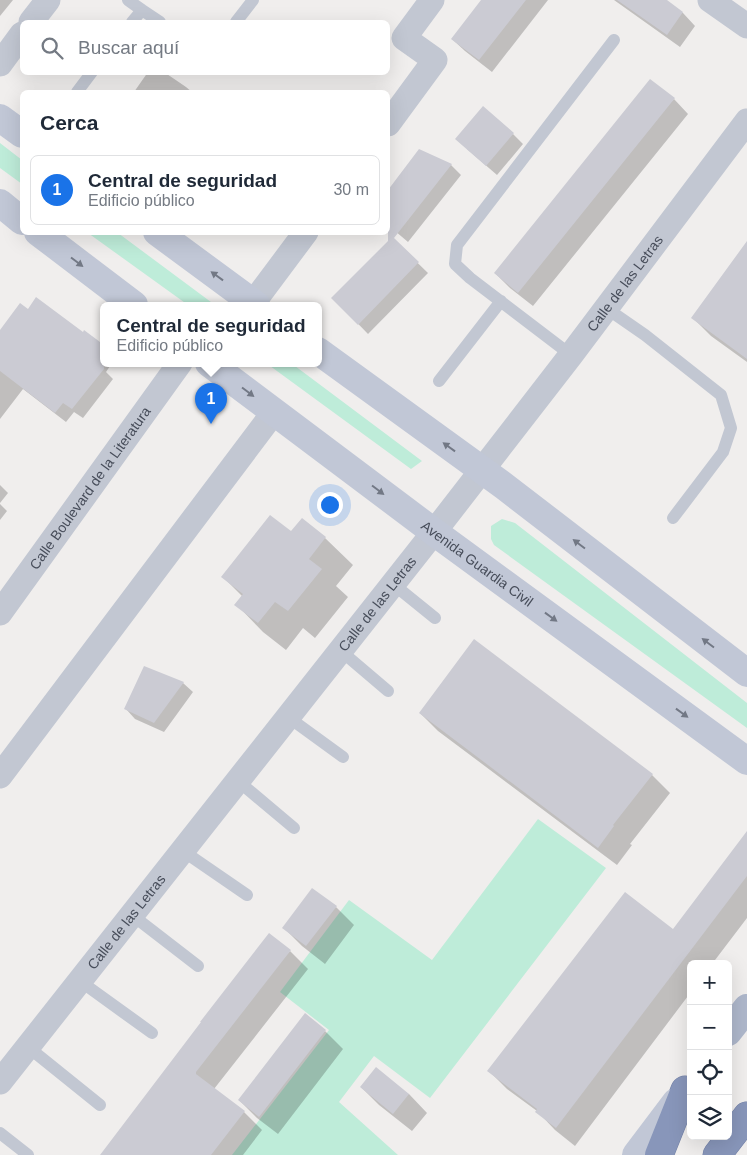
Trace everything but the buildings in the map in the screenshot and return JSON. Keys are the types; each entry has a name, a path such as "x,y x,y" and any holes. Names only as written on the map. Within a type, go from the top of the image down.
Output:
{"highway":[{"path":"659,1155 687,1088"},
{"path":"718,1155 747,1116"}],"main road":[{"path":"0,118 20,133"},
{"path":"0,203 20,218"},
{"path":"42,235 130,302"},
{"path":"161,235 252,302"},
{"path":"322,354 504,486 747,672"},
{"name":"Avenida Guardia Civil","path":"214,367 434,532 747,761"},
{"path":"732,1027 747,1008"},
{"path":"636,1155 687,1087"}],"street":[{"path":"33,20 48,0"},
{"path":"390,121 435,60 404,38 432,0"},
{"path":"710,0 747,26"},
{"path":"0,64 20,37"},
{"name":"Calle de las Letras","path":"0,1082 434,532 571,355 747,121"},
{"path":"256,302 304,235"},
{"name":"Calle Boulevard de la Literatura","path":"0,613 177,367"},
{"path":"0,776 274,412"}],"lane":[{"path":"128,0 157,20"},
{"path":"238,20 253,0"},
{"path":"134,20 142,10"},
{"path":"571,355 470,278 455,264 457,245 614,40"},
{"path":"78,90 90,75"},
{"path":"439,381 501,301"},
{"path":"606,308 645,335 721,395 731,428 723,452 673,518"},
{"path":"393,584 435,618"},
{"path":"341,651 388,691"},
{"path":"288,717 343,757"},
{"path":"238,781 294,828"},
{"path":"183,851 247,895"},
{"path":"132,915 198,966"},
{"path":"80,980 152,1033"},
{"path":"28,1047 100,1105"},
{"path":"0,1134 28,1155"}],"green space":[{"path":"0,143 20,158 20,183 0,168"},
{"path":"91,235 121,235 211,302 184,302"},
{"path":"271,367 296,367 422,461 411,469"},
{"path":"502,519 515,523 747,703 747,728 494,545 491,539 491,526"},
{"path":"538,819 606,868 430,1098 374,1056 339,1102 398,1155 232,1155 329,1030 280,992 349,900 432,960"}],"place":[{"name":"Central de seguridad","path":"211,424"}]}
